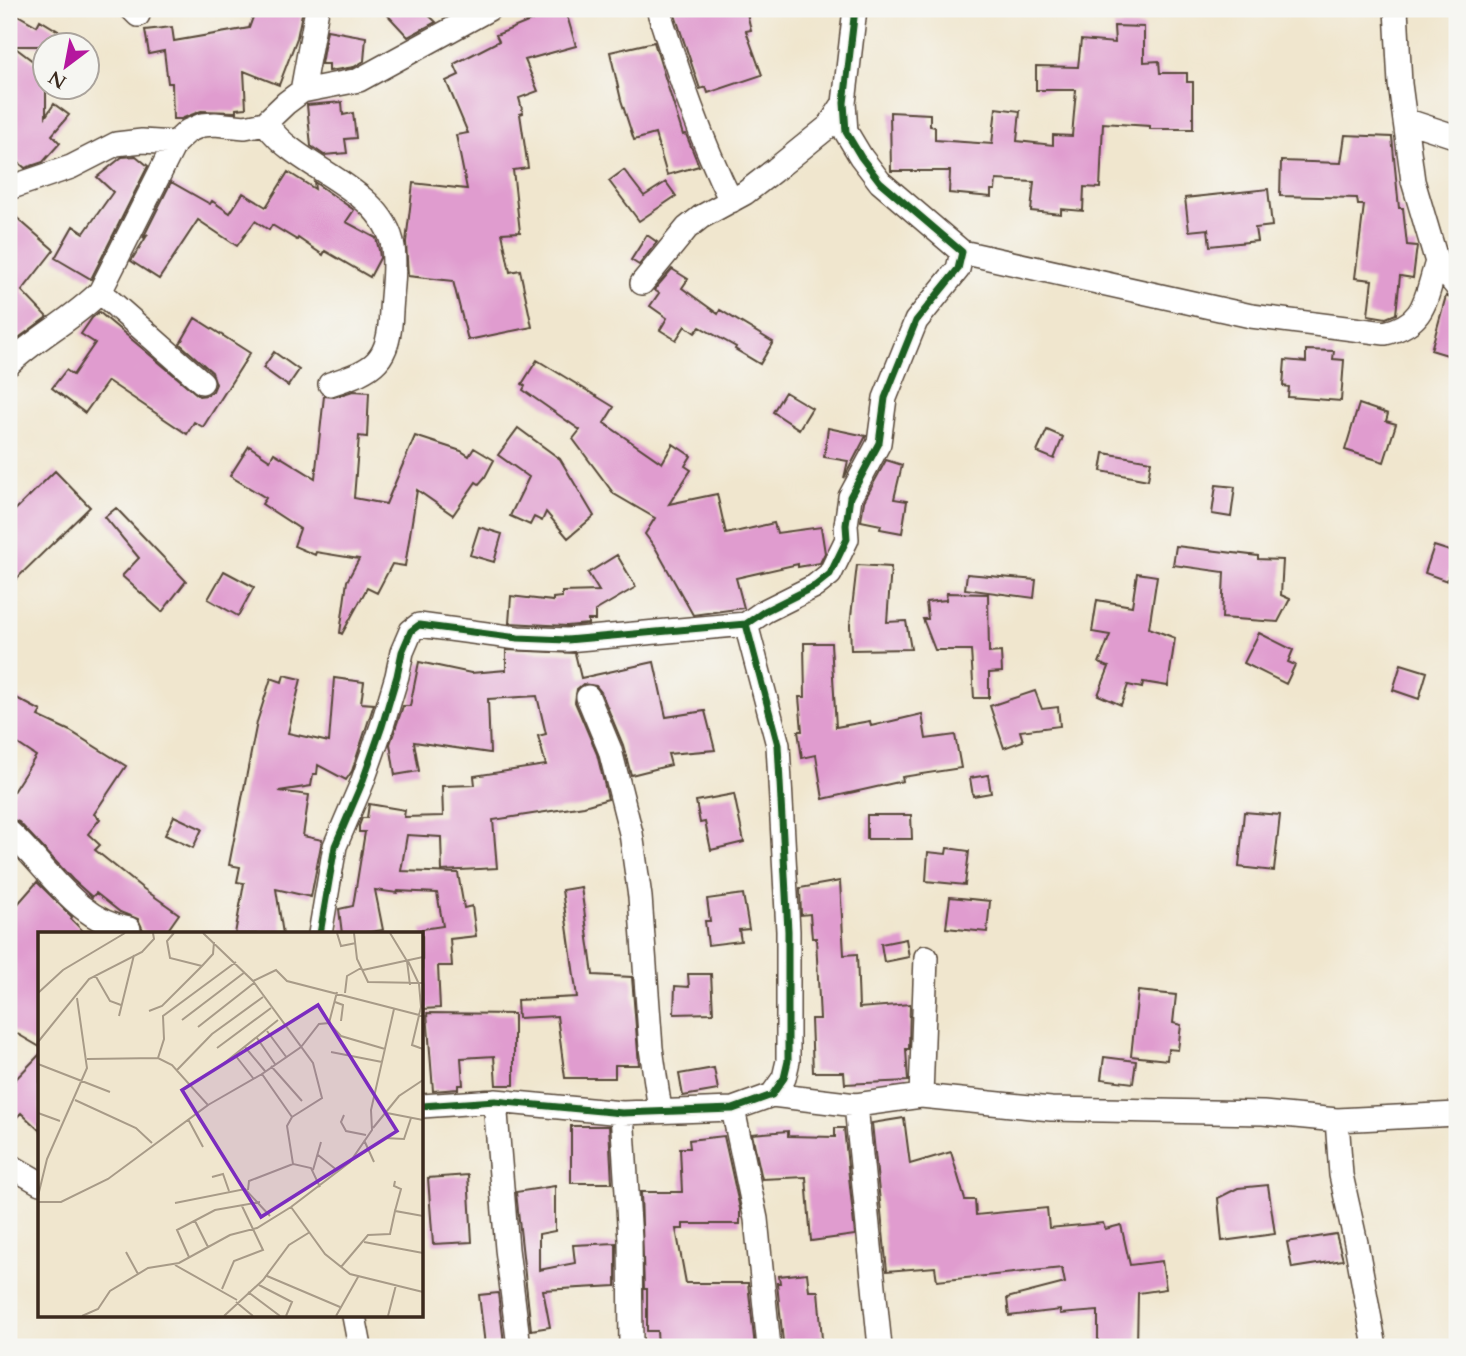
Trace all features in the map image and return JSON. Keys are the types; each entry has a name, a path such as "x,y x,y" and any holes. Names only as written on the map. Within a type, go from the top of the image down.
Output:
{"street":[{"path":"302,91 317,9"},
{"path":"9,364 23,350 85,307 100,292 175,143 188,131 202,125 245,128 265,123 302,91 359,80 489,9"},
{"path":"658,9 685,95 731,201"},
{"path":"855,9 844,103 846,132 860,157 880,182 962,251 1251,316 1385,333 1403,329 1419,317 1437,262"},
{"path":"1396,9 1399,84 1413,181 1437,262 1457,287"},
{"path":"642,283 687,228 701,217 745,193 829,127 844,103"},
{"path":"1405,120 1457,136"},
{"path":"265,123 290,149 360,197 374,210 386,227 393,246 388,344 379,361 364,373 330,383"},
{"path":"9,188 71,167 117,144 142,141 175,143"},
{"path":"320,932 335,846 362,783 382,726 402,652 411,631 419,625 518,638 567,640 746,624 765,611 815,586 830,574 847,539 850,498 879,443 886,398 916,321 958,269 962,251"},
{"path":"100,292 202,382"},
{"path":"746,624 778,745 788,931 788,1062 784,1078 772,1095"},
{"path":"589,697 610,750 631,833 640,897 651,1048 660,1110"},
{"path":"9,832 83,908 112,926 130,929"},
{"path":"920,1096 926,957"},
{"path":"424,1106 495,1101 622,1113 733,1109 772,1095 856,1105 920,1096 1051,1109 1262,1113 1337,1120 1457,1114"},
{"path":"495,1101 507,1249 519,1347"},
{"path":"856,1105 880,1347"},
{"path":"733,1109 756,1219 769,1347"},
{"path":"622,1113 630,1240 631,1347"},
{"path":"1337,1120 1341,1175 1375,1347"},
{"path":"9,1165 38,1182"},
{"path":"354,1318 360,1347"}],"building":[{"path":"256,9 303,9 297,38 279,85 244,71 246,108 236,109 236,112 201,111 181,119 173,119 172,83 168,83 164,51 149,54 145,30 172,27 174,41 249,28"},
{"path":"382,9 422,9 436,22 408,37"},
{"path":"530,9 565,9 576,46 525,60 538,91 519,98 528,168 513,170 520,232 502,233 510,272 520,270 532,327 468,340 453,281 408,276 406,242 413,183 467,189 456,135 468,133 446,81 459,75 454,64 499,41 496,35 533,20"},
{"path":"673,9 746,9 751,30 746,31 762,75 708,93 706,87 700,89"},
{"path":"9,10 37,26 40,20 60,32 32,32 32,46 13,46 32,60 32,102 46,102 46,116 54,104 69,115 52,135 60,143 43,162 25,168 9,154"},
{"path":"1114,26 1144,27 1144,62 1159,61 1160,73 1187,73 1187,82 1193,82 1193,129 1150,129 1150,126 1103,123 1100,188 1084,187 1083,211 1061,209 1061,214 1031,211 1034,182 996,180 991,197 949,193 950,171 891,171 890,112 930,114 930,126 935,127 935,140 992,144 996,108 1020,111 1017,141 1053,145 1053,135 1072,136 1076,90 1036,90 1036,66 1078,67 1081,40 1115,43"},
{"path":"327,30 366,37 364,61 354,67 329,71 329,64 321,64"},
{"path":"654,42 683,135 686,134 699,166 667,175 655,134 634,140 610,52"},
{"path":"342,102 343,115 353,113 356,138 345,139 347,153 324,155 311,146 307,105"},
{"path":"1345,135 1392,137 1399,208 1403,208 1407,245 1417,246 1413,278 1400,276 1396,314 1386,318 1368,315 1372,280 1355,278 1364,205 1358,205 1357,198 1280,196 1281,161 1341,163"},
{"path":"136,156 148,166 91,279 55,258 73,226 84,233 113,192 97,177 122,157"},
{"path":"624,170 644,196 666,182 676,196 639,221 609,181"},
{"path":"288,172 315,189 314,182 354,210 346,222 376,238 380,258 370,277 325,251 323,255 272,225 269,230 255,221 237,246 198,220 159,279 131,261 148,234 143,238 171,182 210,204 212,201 230,213 243,193 266,207"},
{"path":"1268,189 1272,226 1255,228 1257,241 1210,246 1208,229 1189,231 1185,198"},
{"path":"9,211 54,250 22,291 47,317 9,345"},
{"path":"647,235 657,242 639,265 631,260"},
{"path":"672,269 688,279 682,288 718,314 720,310 773,342 760,364 700,327 695,333 685,326 676,340 660,330 667,318 650,306 659,293 654,290"},
{"path":"1446,296 1457,301 1457,358 1431,350"},
{"path":"99,312 199,396 213,391 216,384 212,372 180,344 195,318 250,353 203,427 194,422 187,434 108,381 85,413 52,388 66,370 73,375 95,343 81,334"},
{"path":"1306,350 1334,351 1333,359 1344,360 1341,401 1288,397 1289,387 1283,386 1285,360 1306,362"},
{"path":"274,352 299,370 288,386 263,368"},
{"path":"537,360 614,407 604,423 662,463 673,444 691,456 685,466 691,470 669,504 717,494 726,534 774,523 777,533 821,527 825,553 820,563 798,567 798,564 736,578 744,608 693,615 645,534 655,518 614,494 573,439 580,430 523,390 525,386 522,384"},
{"path":"353,391 369,392 367,437 359,436 354,498 386,504 415,436 469,456 474,448 494,460 485,477 479,484 476,482 453,515 417,490 405,566 392,564 377,593 367,588 342,634 347,581 359,559 316,552 315,555 294,546 300,529 262,504 266,498 230,476 249,446 270,460 274,453 315,478 324,396 334,397"},
{"path":"785,392 812,408 799,429 773,412"},
{"path":"1359,404 1388,414 1386,421 1396,424 1384,462 1345,450"},
{"path":"518,428 560,459 594,516 568,538 546,512 542,521 534,517 530,525 510,516 529,477 498,455"},
{"path":"828,428 866,436 844,478 848,461 824,457"},
{"path":"1047,430 1063,437 1054,459 1037,452"},
{"path":"1104,453 1151,461 1148,480 1101,471"},
{"path":"886,460 902,465 894,499 907,501 902,533 880,529 881,525 861,521 864,501"},
{"path":"55,471 90,507 9,586 9,516"},
{"path":"1216,485 1235,487 1231,517 1212,514"},
{"path":"116,508 186,581 162,612 122,576 139,558 105,517"},
{"path":"479,527 502,534 494,562 470,555"},
{"path":"1176,546 1258,556 1258,559 1283,560 1281,595 1290,599 1278,622 1222,618 1224,572 1173,565"},
{"path":"1434,546 1456,553 1447,581 1425,573"},
{"path":"617,555 636,587 595,611 595,620 588,620 588,624 567,626 509,623 511,596 553,601 553,598 562,597 562,592 599,591 588,573"},
{"path":"857,565 891,567 887,622 906,621 911,649 851,650 850,625"},
{"path":"224,571 254,587 238,616 208,599"},
{"path":"1137,573 1157,576 1149,628 1175,638 1168,686 1143,682 1142,688 1128,685 1121,705 1098,695 1109,667 1099,663 1110,635 1092,632 1097,600 1132,606"},
{"path":"967,574 1036,580 1034,598 965,589"},
{"path":"947,593 988,594 989,653 1001,652 1002,672 989,673 989,698 974,698 971,650 935,650 923,619 928,619 926,602 946,600"},
{"path":"1259,633 1293,650 1288,662 1295,665 1286,684 1244,663"},
{"path":"804,643 831,643 836,727 870,721 871,726 922,714 926,739 955,735 961,768 902,777 903,781 823,799 816,755 802,758 798,731 802,731 799,697 805,697"},
{"path":"506,650 575,653 581,678 654,662 666,717 705,711 715,750 668,754 671,765 631,775 623,745 601,692 596,686 583,684 577,689 575,702 597,754 608,799 584,806 493,820 497,868 442,871 441,837 407,835 401,871 458,873 464,908 472,906 476,936 450,939 452,966 438,966 440,1008 424,1009 422,929 443,926 437,893 375,890 383,930 342,932 339,909 353,906 365,832 359,832 359,826 362,818 367,818 369,804 405,810 404,817 443,816 442,786 475,785 474,776 546,765 538,736 546,734 537,696 488,699 490,753 414,742 419,771 395,775 390,744 403,706 410,706 419,662 471,673 506,670"},
{"path":"1401,664 1427,672 1419,699 1393,690"},
{"path":"284,675 301,679 288,733 329,742 334,678 364,682 361,703 374,704 352,771 346,780 318,765 311,786 279,791 309,795 303,836 322,840 311,897 276,889 283,932 235,932 244,883 237,882 240,867 229,865 257,722 271,678 282,682"},
{"path":"1035,691 1042,709 1058,707 1060,726 1020,731 1023,741 1004,748 990,706"},
{"path":"9,694 41,711 38,716 70,731 126,766 94,814 100,819 88,834 100,845 95,850 179,914 166,932 146,932 138,919 120,912 96,893 92,897 19,822 9,818 9,798 36,756 9,738"},
{"path":"988,775 991,793 973,796 970,778"},
{"path":"734,794 744,842 711,850 705,822 700,823 696,801"},
{"path":"1244,812 1280,815 1274,871 1239,867"},
{"path":"867,815 911,815 912,839 867,839"},
{"path":"174,816 202,829 193,848 165,835"},
{"path":"947,848 969,851 965,885 926,881 928,852 946,854"},
{"path":"840,881 844,955 857,954 859,1008 910,1004 909,1049 906,1049 908,1081 845,1084 844,1072 813,1072 811,1019 820,1019 816,938 812,938 810,914 801,915 800,888"},
{"path":"37,882 84,932 38,932 38,1046 9,1029 9,914"},
{"path":"581,887 593,975 632,977 639,1065 615,1065 615,1078 565,1078 557,1016 518,1018 517,1000 577,997 562,890"},
{"path":"743,894 749,929 739,930 741,941 708,945 705,921 710,921 707,899"},
{"path":"950,897 990,901 987,932 946,928"},
{"path":"906,939 909,957 884,962 881,944"},
{"path":"688,974 711,974 713,1013 674,1014 675,986 689,987"},
{"path":"1138,991 1176,995 1173,1023 1181,1025 1178,1050 1168,1049 1167,1060 1131,1056"},
{"path":"427,1013 514,1014 514,1085 496,1085 494,1056 461,1058 463,1085 458,1085 458,1089 433,1091"},
{"path":"38,1056 38,1129 21,1113 9,1125 9,1086"},
{"path":"1104,1057 1136,1061 1133,1083 1101,1079"},
{"path":"714,1068 718,1090 683,1096 679,1074"},
{"path":"904,1118 910,1164 951,1152 965,1200 975,1200 976,1215 1047,1208 1049,1228 1103,1223 1105,1229 1121,1225 1130,1265 1162,1261 1166,1289 1138,1293 1137,1347 1098,1347 1098,1311 1060,1314 1060,1310 1009,1316 1007,1298 1065,1283 1062,1268 937,1281 935,1267 887,1271 872,1123"},
{"path":"571,1126 609,1126 612,1183 571,1183"},
{"path":"835,1128 844,1128 855,1235 811,1241 806,1177 762,1179 752,1134 788,1131 788,1136 835,1137"},
{"path":"724,1136 740,1209 740,1224 683,1224 683,1229 676,1229 686,1283 748,1283 755,1347 658,1347 657,1331 647,1331 641,1192 682,1192 680,1148 690,1148 689,1140"},
{"path":"468,1175 472,1242 433,1244 428,1178"},
{"path":"1268,1185 1275,1234 1222,1241 1218,1198 1238,1188"},
{"path":"555,1186 555,1231 539,1234 539,1270 575,1263 573,1245 616,1243 616,1286 543,1290 550,1327 531,1330 516,1192"},
{"path":"1336,1234 1343,1260 1292,1268 1287,1242"},
{"path":"807,1273 809,1291 818,1291 822,1339 783,1342 777,1283 780,1283 779,1276"},
{"path":"498,1293 504,1343 485,1345 479,1295"}],"cycle path":[{"path":"424,1106 495,1101 622,1113 733,1109 772,1095 784,1078 788,1061 788,931 778,745 746,624 765,611 815,586 830,574 847,539 850,497 879,443 885,398 916,321 958,269 962,252 880,182 846,132 844,103 855,9"},
{"path":"320,932 335,846 362,783 382,726 402,652 411,631 419,625 518,638 567,640 746,624"}]}
